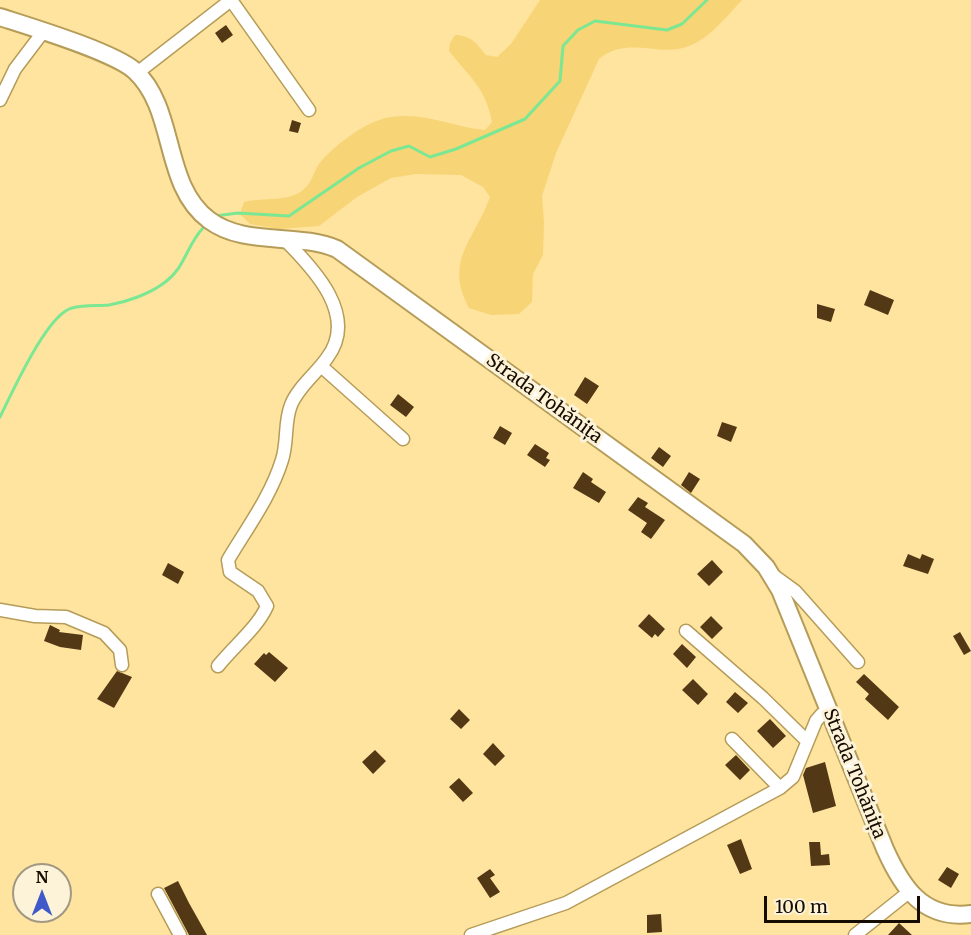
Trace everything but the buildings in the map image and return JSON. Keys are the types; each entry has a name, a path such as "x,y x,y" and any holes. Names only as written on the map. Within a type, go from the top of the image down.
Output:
{"main road":[{"name":"Strada Tohănița","path":"0,17 115,58 137,73 150,91 186,192 200,212 214,224 232,232 324,244 350,257 721,526 756,556 772,575 885,849 909,892 939,911 971,914"}],"street":[{"path":"137,73 231,0 309,110"},
{"path":"0,100 15,69 43,32"},
{"path":"218,666 235,644 262,618 267,606 258,591 230,572 228,561 277,476 283,456 290,407 295,396 321,366 337,338 336,310 324,285 311,266 285,240"},
{"path":"321,366 403,439"},
{"path":"772,575 795,591 858,662"},
{"path":"0,610 35,616 66,616 104,633 115,641 120,650 122,665"},
{"path":"686,631 764,698 807,741"},
{"path":"471,935 566,903 780,788 793,777 819,717 830,712"},
{"path":"732,739 780,788"},
{"path":"855,935 909,892"},
{"path":"158,894 180,935"}],"shaded area":[{"path":"540,0 742,0 711,32 689,46 667,50 621,49 610,52 599,59 556,153 542,196 543,255 533,274 532,302 519,314 491,315 469,308 459,277 460,263 490,197 483,187 461,175 416,174 391,178 357,197 319,226 279,229 250,224 240,214 244,202 284,198 299,193 307,186 319,164 333,149 361,128 382,119 416,116 485,130 492,122 485,100 476,83 449,51 450,43 455,35 469,38 486,55 497,57 511,44"}],"waterway":[{"path":"215,216 238,213 289,216 359,168 391,151 409,146 430,157 456,149 525,119 560,81 563,46 578,30 595,21 667,30 682,24 707,0"},
{"path":"0,417 41,339 62,313 77,307 123,302 158,287 177,270 203,228"}]}
